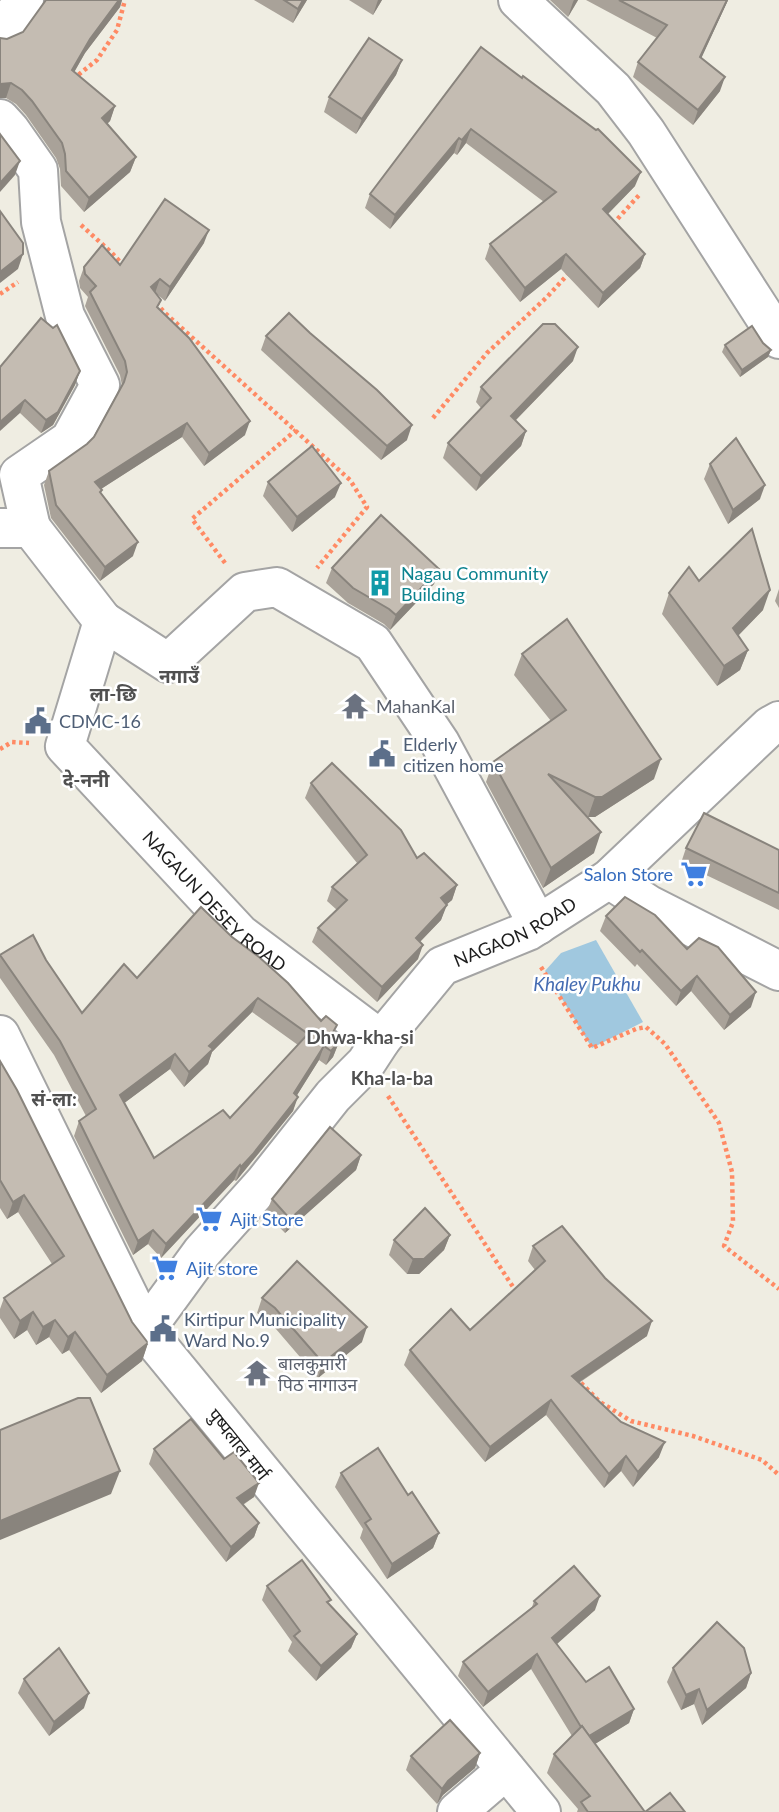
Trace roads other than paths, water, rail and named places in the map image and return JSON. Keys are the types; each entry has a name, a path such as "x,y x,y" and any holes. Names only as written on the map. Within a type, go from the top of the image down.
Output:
{"street":[{"path":"0,32 24,0"},
{"path":"518,0 614,89 646,132 779,339"},
{"path":"0,119 38,170 41,222 65,316 100,384 70,440 19,475 15,528 103,621 168,663 245,592 277,587 373,643 440,743 538,925"},
{"name":"NAGAUN DESEY ROAD","path":"103,621 65,746 240,934 374,1051"},
{"name":"NAGAON ROAD","path":"145,1330 202,1252 264,1183 442,966 538,925 609,879 770,726 779,721"},
{"path":"609,879 649,905 779,971"},
{"name":"पुष्पलाल मार्ग","path":"0,1035 145,1330 541,1812"},
{"path":"457,1812 506,1770"}],"water":[{"name":"Khaley Pukhu","path":"596,940 643,1022 592,1048 545,971 561,953"}],"place":[{"name":"Nagau Community Building","path":"380,583"},
{"name":"MahanKal","path":"355,706"},
{"name":"CDMC-16","path":"38,721"},
{"name":"Elderly citizen home","path":"382,754"},
{"name":"Salon Store","path":"694,874"},
{"name":"Ajit Store","path":"209,1219"},
{"name":"Ajit store","path":"165,1268"},
{"name":"Kirtipur Municipality Ward No.9","path":"163,1329"},
{"name":"बालकुमारी पिठ नागाउन","path":"257,1373"}],"district":[{"name":"नगाउँ","path":"179,675"},
{"name":"ला-छि","path":"113,693"},
{"name":"दे-ननी","path":"86,779"},
{"name":"Dhwa-kha-si","path":"360,1036"},
{"name":"Kha-la-ba","path":"392,1077"},
{"name":"सं-ला:","path":"54,1098"}]}
